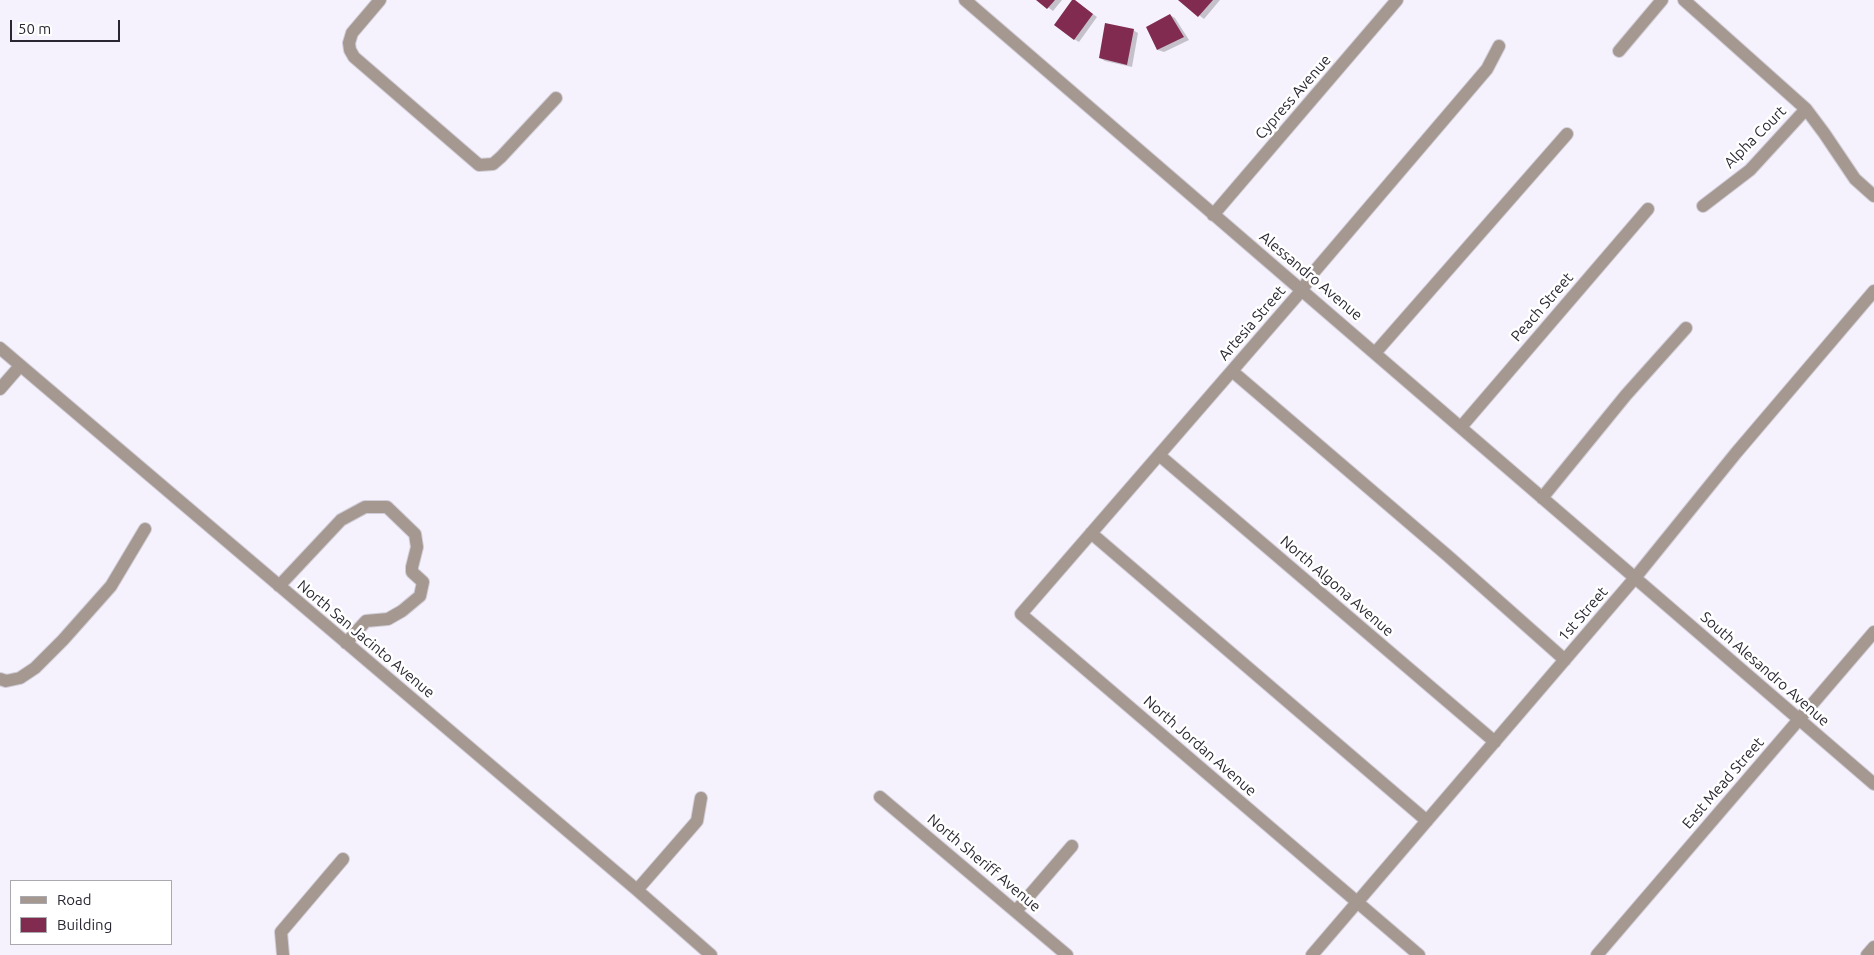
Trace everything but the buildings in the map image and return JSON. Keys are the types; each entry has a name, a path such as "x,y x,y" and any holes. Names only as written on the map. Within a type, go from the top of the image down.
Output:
{"street":[{"path":"380,0 352,33 350,50 354,57 479,165 493,164 556,98"},
{"name":"Alessandro Avenue","path":"965,0 1461,427 1634,579"},
{"name":"Cypress Avenue","path":"1213,215 1397,0"},
{"path":"1619,51 1662,0"},
{"path":"1684,0 1806,109 1854,179 1874,196"},
{"name":"Artesia Street","path":"1021,614 1302,290 1313,273 1487,70 1499,46"},
{"name":"Alpha Court","path":"1703,206 1750,170 1806,109"},
{"path":"1375,353 1567,134"},
{"name":"Peach Street","path":"1461,427 1648,209"},
{"name":"1st Street","path":"1312,955 1634,579 1736,452 1874,291"},
{"path":"1542,498 1626,395 1686,328"},
{"name":"North San Jacinto Avenue","path":"0,348 711,955"},
{"path":"0,389 20,366"},
{"path":"1232,371 1448,556 1565,660"},
{"name":"North Algona Avenue","path":"1159,455 1494,742"},
{"path":"279,586 341,520 365,507 387,507 415,534 417,548 412,572 423,582 420,596 402,611 388,619 366,621 346,643"},
{"path":"0,679 6,681 20,678 35,668 63,640 111,586 145,529"},
{"path":"1091,533 1427,821"},
{"name":"South Alesandro Avenue","path":"1634,579 1874,784"},
{"name":"North Jordan Avenue","path":"1021,614 1419,955"},
{"name":"East Mead Street","path":"1597,955 1874,632"},
{"name":"North Sheriff Avenue","path":"880,797 1067,955"},
{"path":"637,890 697,821 701,798"},
{"path":"1016,912 1072,846"},
{"path":"283,955 281,932 342,859"},
{"path":"1867,955 1874,947"}]}
